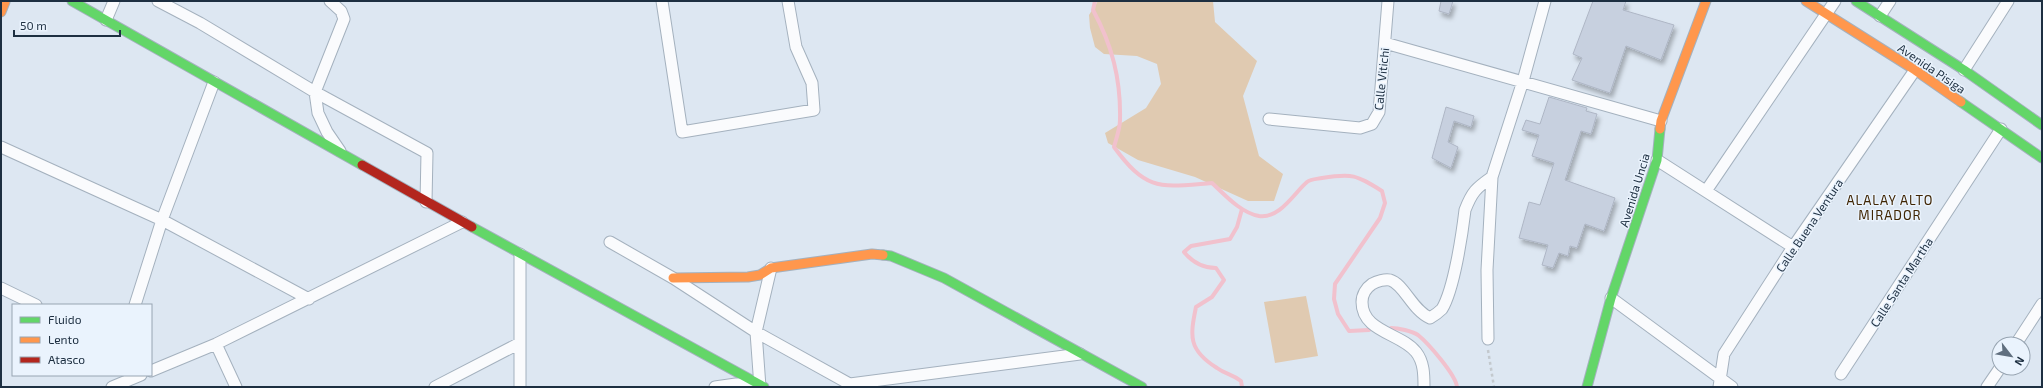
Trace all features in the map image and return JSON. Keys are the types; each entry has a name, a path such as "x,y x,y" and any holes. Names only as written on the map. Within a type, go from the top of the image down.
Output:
{"street":[{"path":"72,1 275,118 520,254 741,373 761,386"},
{"path":"106,20 114,1"},
{"path":"158,1 200,23 315,92 427,152 426,202"},
{"path":"330,1 341,10 344,19 315,92 318,113 327,132 342,154"},
{"path":"662,1 682,132 814,110 812,83 796,47 788,1"},
{"name":"Calle Vitichi","path":"1269,119 1360,128 1372,124 1379,112 1388,1"},
{"path":"1488,339 1487,277 1492,177 1523,81 1546,1"},
{"name":"Avenida Uncia","path":"1587,387 1611,298 1658,160 1661,121 1706,1"},
{"name":"Avenida Pisiga","path":"1806,1 1915,70 2042,158"},
{"path":"1706,191 1835,1"},
{"name":"Avenida Pisiga","path":"1856,1 1964,70 2042,124"},
{"path":"1880,16 1890,1"},
{"path":"1964,70 2008,1"},
{"path":"1385,43 1661,121"},
{"name":"Calle Buena Ventura","path":"1720,383 1724,354 1793,247 1915,70"},
{"path":"135,304 162,220 214,82"},
{"name":"Calle Santa Martha","path":"1841,374 2001,129"},
{"path":"1,147 162,220 308,299"},
{"path":"1658,160 1793,247"},
{"path":"1424,387 1424,371 1416,351 1369,320 1363,311 1362,300 1365,291 1372,284 1381,280 1390,280 1399,286 1420,314 1430,318 1437,314 1445,302 1450,286 1465,210 1474,190 1492,177"},
{"path":"152,371 216,344 462,222"},
{"path":"610,242 673,278 756,332 853,386 1080,354"},
{"path":"520,254 520,387"},
{"path":"673,278 748,277 760,275 772,268 872,254 891,256 944,278 1142,387"},
{"path":"761,386 756,332 772,268"},
{"path":"1,288 34,304"},
{"path":"1611,298 1720,383 1732,387"},
{"path":"2021,336 2042,304"},
{"path":"435,387 520,343"},
{"path":"216,344 236,387"},
{"path":"111,387 114,376"},
{"path":"111,387 138,376"},
{"path":"1987,387 1995,376"},
{"path":"715,387 736,384 761,386"}],"path":[{"path":"1488,339 1489,363 1494,387"}],"shaded area":[{"path":"1098,1 1213,1 1215,22 1257,61 1243,96 1259,156 1283,174 1274,201 1248,201 1195,177 1138,160 1108,143 1105,133 1146,108 1161,84 1157,64 1137,56 1104,54 1095,47 1090,28 1089,15"},
{"path":"1306,296 1318,356 1275,363 1264,302"}],"building":[{"path":"1441,1 1453,1 1449,14 1439,11"},
{"path":"1593,1 1626,1 1623,10 1674,25 1661,60 1626,46 1610,93 1572,80 1582,58 1573,54"},
{"path":"1549,97 1587,108 1586,111 1597,114 1591,134 1581,131 1565,180 1615,198 1604,231 1585,224 1577,248 1570,246 1568,256 1559,253 1553,268 1542,265 1548,245 1519,238 1529,202 1540,205 1554,163 1532,156 1539,135 1522,130 1526,120 1540,124"},
{"path":"1446,107 1474,116 1471,127 1454,121 1448,142 1458,147 1451,168 1432,158"}],"waterway":[{"path":"1095,1 1093,10 1100,23 1110,49 1119,90 1120,123 1114,147 1126,162 1146,179 1167,185 1212,183 1240,207 1259,216 1274,214 1307,182 1314,179 1332,176 1354,177 1382,191 1385,203 1380,218 1335,284 1334,299 1338,314 1349,331 1369,330"},
{"path":"1242,209 1237,227 1230,239 1191,246 1184,252 1198,264 1216,268 1224,280 1212,297 1196,307 1192,334 1193,342 1201,355 1220,370 1241,381 1242,387"},
{"path":"1391,328 1405,330 1418,335 1447,367 1457,387"}],"traffic: fast":[{"path":"72,1 362,165"},
{"path":"1856,1 1964,70 2042,125"},
{"path":"1961,102 2042,158"},
{"path":"1587,387 1611,298 1657,160 1660,129"},
{"path":"472,227 764,387"},
{"path":"883,255 891,256 944,278 1142,387"}],"traffic: slow":[{"path":"1660,129 1661,121 1706,1"},
{"path":"1806,1 1915,70 1961,102"},
{"path":"1,12 5,2"},
{"path":"673,278 748,277 760,275 771,268 872,254 883,255"}],"traffic: jam":[{"path":"362,165 472,227"}],"district":[{"name":"ALALAY ALTO MIRADOR","path":"1890,208"}]}
